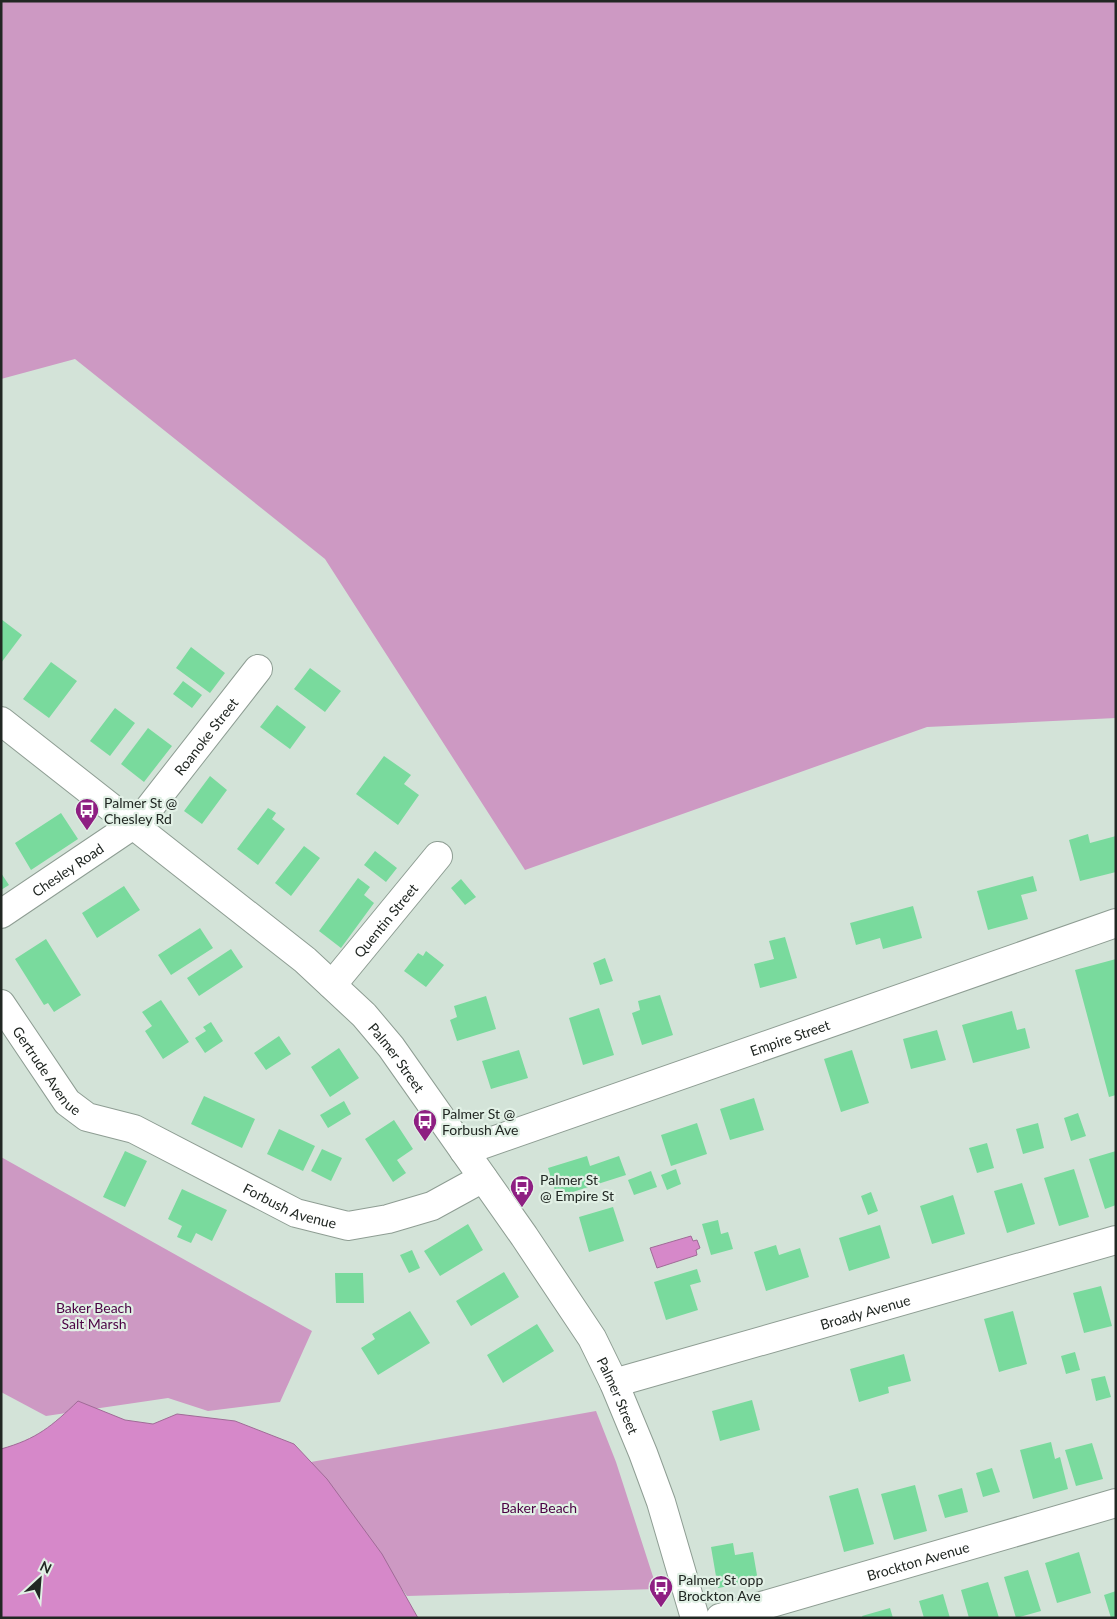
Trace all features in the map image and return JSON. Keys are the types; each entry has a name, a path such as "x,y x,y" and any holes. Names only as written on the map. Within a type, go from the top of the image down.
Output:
{"street":[{"name":"Roanoke Street","path":"133,825 258,669"},
{"name":"Palmer Street","path":"1,721 305,960 364,1015 390,1047 483,1178 592,1338 614,1384 661,1502 695,1618"},
{"name":"Chesley Road","path":"1,914 133,825"},
{"name":"Quentin Street","path":"332,984 438,856"},
{"name":"Empire Street","path":"464,1151 1116,923"},
{"name":"Gertrude Avenue","path":"1,1004 67,1102 87,1117 134,1129 160,1143"},
{"name":"Forbush Avenue","path":"160,1143 296,1213 348,1226 388,1219 432,1206 483,1178"},
{"name":"Broady Avenue","path":"614,1384 1116,1240"},
{"name":"Brockton Avenue","path":"720,1618 1116,1503"}],"green space":[{"path":"1,1 1116,1 1116,718 927,727 525,870 325,559 75,359 1,379"},
{"name":"Baker Beach Salt Marsh","path":"1,1157 312,1331 280,1402 208,1411 168,1398 46,1416 1,1392"},
{"name":"Baker Beach","path":"596,1411 616,1462 657,1589 407,1596 311,1462"}],"shaded area":[{"path":"691,1236 693,1241 697,1240 700,1248 696,1250 697,1255 657,1268 650,1248"},
{"path":"78,1401 125,1420 153,1424 177,1414 235,1421 294,1444 327,1479 382,1554 418,1618 1,1618 1,1449 25,1441 43,1431"}],"building":[{"path":"1,619 22,635 1,663"},
{"path":"191,647 225,673 210,693 176,668"},
{"path":"51,662 77,681 49,718 23,699"},
{"path":"310,668 341,691 325,712 294,689"},
{"path":"183,681 202,695 192,708 173,694"},
{"path":"277,705 306,727 290,749 260,727"},
{"path":"115,708 135,723 110,756 90,741"},
{"path":"148,728 172,746 144,782 121,764"},
{"path":"384,756 411,775 404,784 419,795 398,825 356,794"},
{"path":"210,776 227,790 202,824 184,811"},
{"path":"268,808 276,813 272,819 285,829 258,865 237,849"},
{"path":"61,813 78,839 31,870 15,843"},
{"path":"1088,834 1090,843 1116,836 1116,872 1080,881 1069,840"},
{"path":"304,846 320,858 291,896 275,883"},
{"path":"375,851 397,868 386,882 364,865"},
{"path":"1,873 9,885 1,890"},
{"path":"1033,876 1037,891 1021,895 1028,919 988,930 977,891"},
{"path":"358,878 370,887 364,895 374,903 341,948 319,931"},
{"path":"461,879 476,897 465,905 451,888"},
{"path":"124,886 140,910 97,938 82,913"},
{"path":"913,906 922,938 883,949 880,938 856,945 850,923"},
{"path":"200,928 213,948 171,975 158,955"},
{"path":"785,937 797,978 760,988 754,964 774,959 769,941"},
{"path":"46,939 81,995 54,1012 48,1003 44,1005 15,959"},
{"path":"231,949 243,967 199,996 187,978"},
{"path":"426,951 444,965 426,987 404,971 418,953 423,956"},
{"path":"605,958 613,981 600,985 593,963"},
{"path":"1116,959 1116,1095 1109,1097 1075,970"},
{"path":"660,995 673,1035 642,1045 632,1013 640,1010 638,1001"},
{"path":"486,996 496,1029 457,1041 450,1020 457,1017 454,1006"},
{"path":"161,1000 189,1042 163,1059 145,1031 152,1026 142,1012"},
{"path":"599,1008 614,1055 583,1065 569,1018"},
{"path":"1012,1011 1017,1030 1025,1028 1030,1048 973,1063 962,1025"},
{"path":"211,1022 223,1041 205,1053 195,1038 206,1031 203,1027"},
{"path":"937,1030 946,1060 911,1069 903,1039"},
{"path":"279,1036 291,1054 266,1070 254,1053"},
{"path":"339,1048 359,1078 330,1097 311,1067"},
{"path":"519,1050 528,1078 491,1089 482,1061"},
{"path":"852,1050 869,1103 841,1112 824,1059"},
{"path":"204,1096 255,1119 242,1148 191,1124"},
{"path":"754,1098 764,1130 730,1140 720,1109"},
{"path":"344,1101 351,1114 328,1128 320,1115"},
{"path":"1078,1113 1086,1136 1071,1141 1064,1118"},
{"path":"394,1120 413,1149 397,1160 406,1173 393,1182 365,1139"},
{"path":"697,1123 707,1154 671,1166 661,1135"},
{"path":"1038,1123 1044,1148 1023,1154 1016,1129"},
{"path":"279,1129 315,1146 303,1171 267,1154"},
{"path":"987,1143 994,1168 977,1173 969,1148"},
{"path":"322,1149 342,1158 331,1181 311,1171"},
{"path":"125,1151 147,1161 125,1207 103,1197"},
{"path":"1116,1151 1116,1205 1105,1209 1089,1159"},
{"path":"587,1156 590,1166 619,1156 626,1175 557,1197 548,1168"},
{"path":"676,1169 681,1184 667,1190 661,1175"},
{"path":"1074,1169 1089,1217 1059,1226 1044,1178"},
{"path":"651,1171 657,1187 634,1195 628,1180"},
{"path":"1022,1183 1035,1224 1007,1233 994,1191"},
{"path":"182,1189 227,1210 212,1241 196,1233 191,1243 177,1237 182,1226 168,1219"},
{"path":"871,1192 878,1211 868,1215 861,1196"},
{"path":"953,1195 965,1234 932,1244 920,1206"},
{"path":"613,1207 624,1241 589,1252 579,1217"},
{"path":"718,1220 721,1234 728,1232 733,1249 711,1255 702,1224"},
{"path":"468,1224 483,1250 440,1276 424,1251"},
{"path":"880,1225 890,1258 849,1271 839,1238"},
{"path":"776,1245 779,1255 800,1248 809,1277 766,1291 754,1252"},
{"path":"412,1250 420,1268 409,1273 400,1255"},
{"path":"697,1269 701,1282 690,1285 698,1310 666,1320 654,1282"},
{"path":"504,1272 519,1297 471,1326 456,1301"},
{"path":"335,1273 363,1273 364,1303 336,1303"},
{"path":"1101,1286 1112,1326 1084,1333 1073,1293"},
{"path":"410,1311 430,1343 378,1375 361,1348 375,1339 372,1334"},
{"path":"1013,1311 1027,1364 999,1372 984,1319"},
{"path":"537,1324 554,1351 503,1383 487,1355"},
{"path":"1075,1352 1080,1370 1066,1374 1061,1356"},
{"path":"904,1354 911,1381 888,1387 889,1393 859,1402 850,1369"},
{"path":"1105,1376 1111,1397 1096,1401 1091,1379"},
{"path":"752,1400 760,1430 720,1441 712,1411"},
{"path":"1051,1442 1055,1459 1060,1457 1068,1489 1033,1499 1020,1450"},
{"path":"1092,1443 1103,1479 1076,1486 1065,1450"},
{"path":"992,1468 1000,1492 983,1497 976,1473"},
{"path":"915,1485 927,1531 894,1540 881,1494"},
{"path":"858,1488 874,1544 844,1552 829,1496"},
{"path":"962,1488 968,1512 945,1518 938,1495"},
{"path":"733,1543 735,1555 753,1552 758,1581 718,1588 711,1547"},
{"path":"1079,1552 1091,1593 1057,1603 1045,1563"},
{"path":"1028,1570 1041,1611 1016,1618 1004,1577"},
{"path":"988,1582 999,1618 969,1618 961,1590"},
{"path":"1116,1591 1116,1618 1111,1618 1104,1595"},
{"path":"943,1594 950,1618 924,1618 919,1601"},
{"path":"890,1608 893,1618 863,1618 862,1616"}],"place":[{"name":"Palmer St @ Chesley Rd","path":"87,831"},
{"name":"Palmer St @ Forbush Ave","path":"425,1142"},
{"name":"Palmer St @ Empire St","path":"522,1208"},
{"name":"Palmer St opp Brockton Ave","path":"661,1608"}]}
